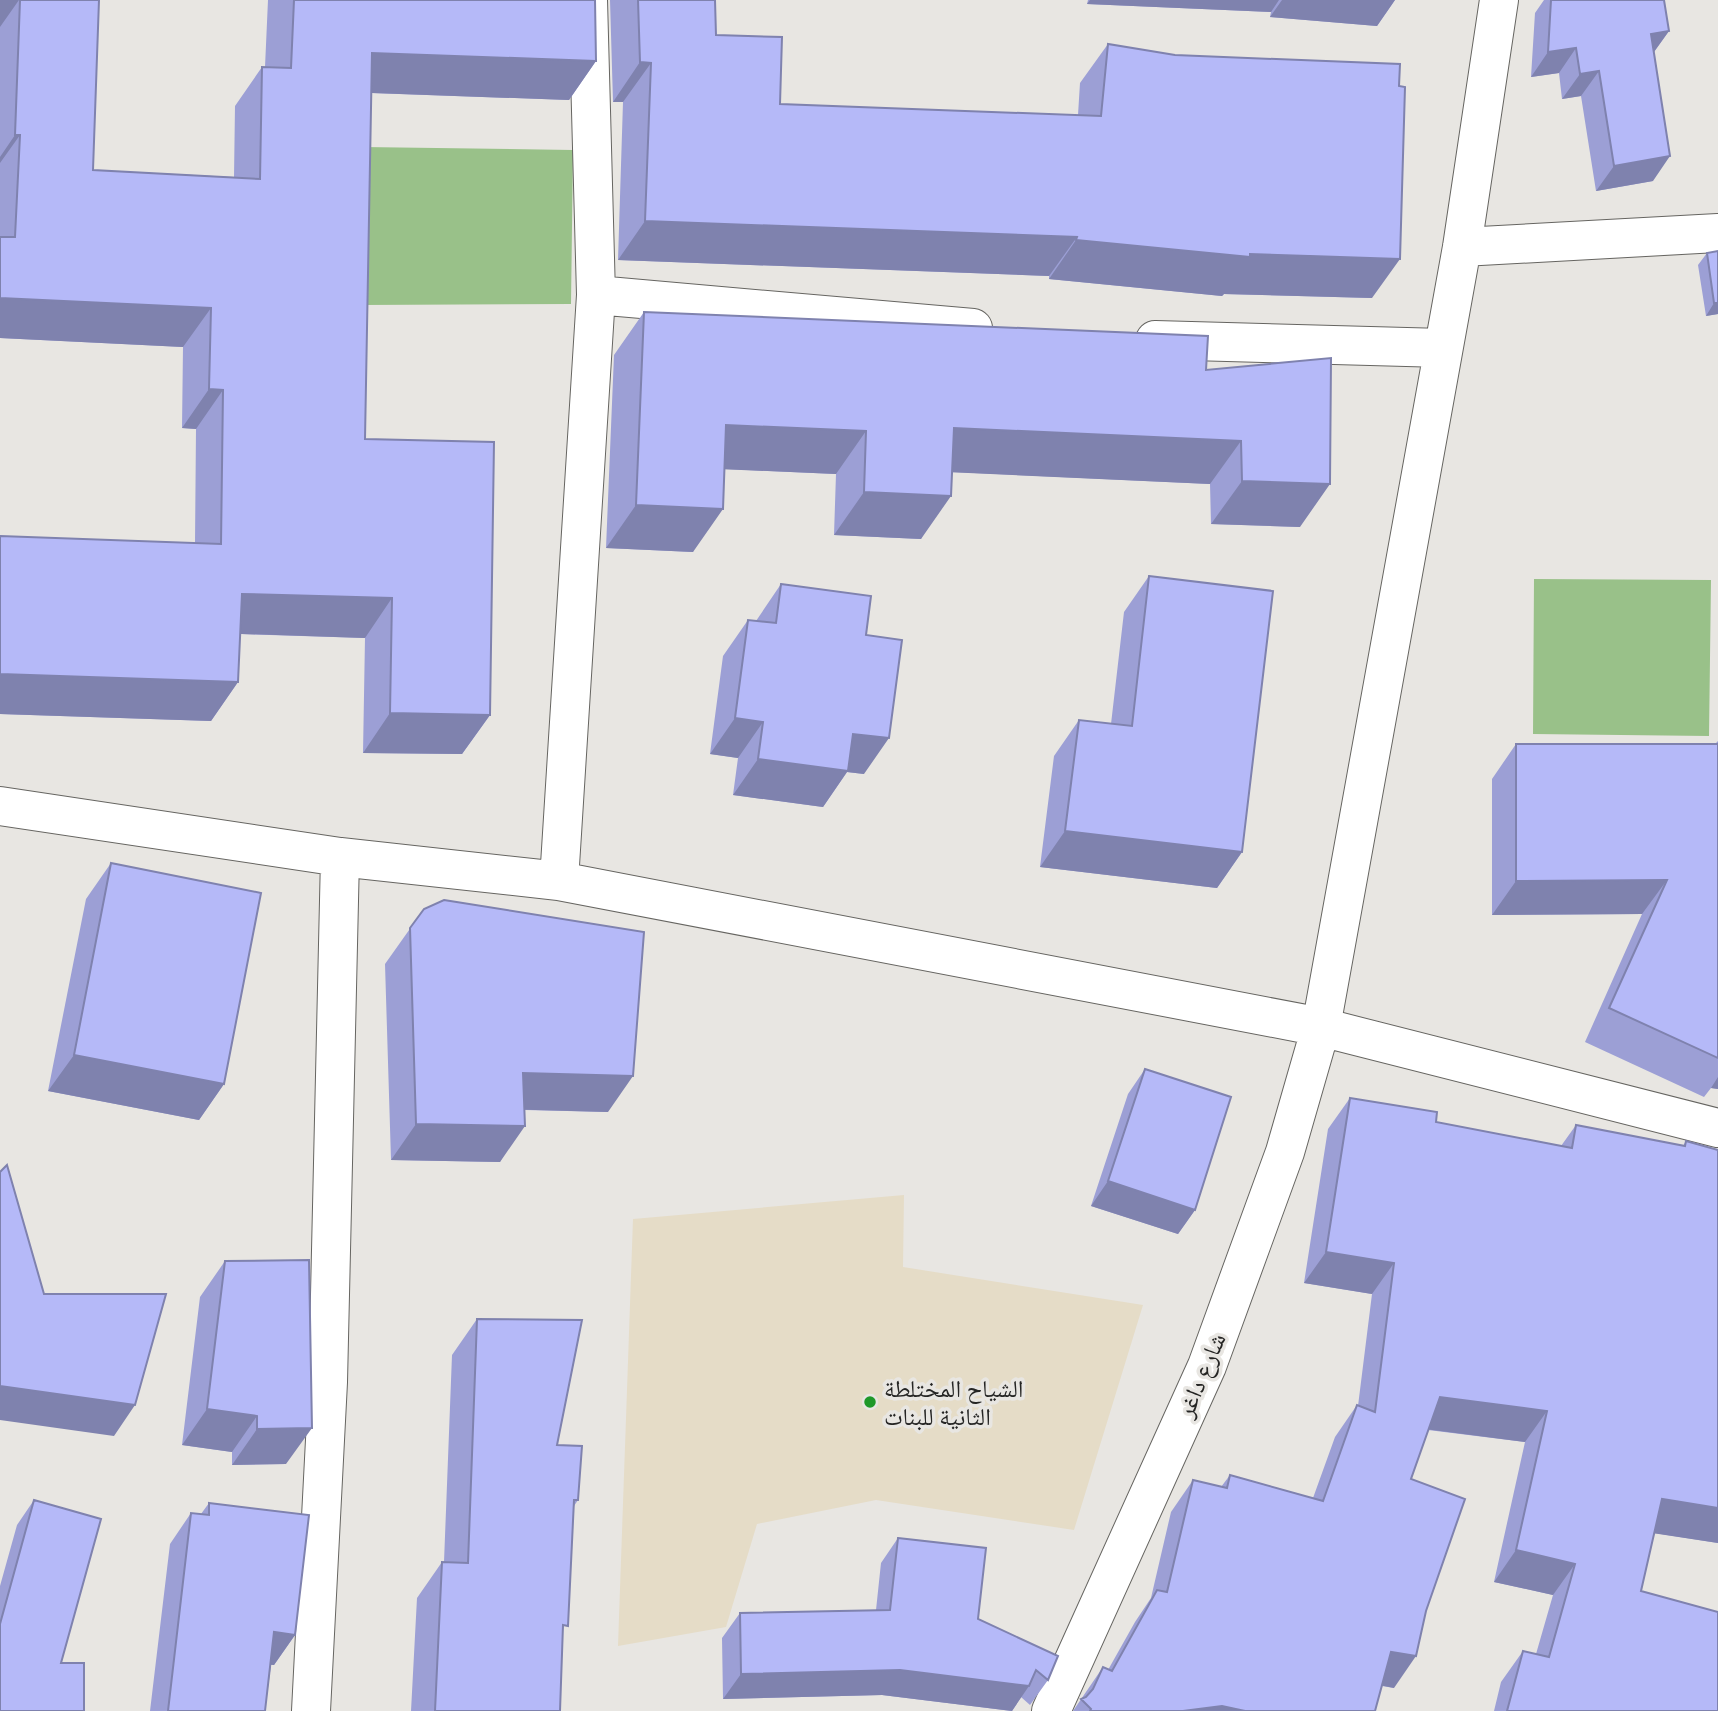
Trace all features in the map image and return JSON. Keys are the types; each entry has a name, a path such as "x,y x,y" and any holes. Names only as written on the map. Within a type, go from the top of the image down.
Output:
{"street":[{"path":"559,881 596,295 588,0"},
{"name":"شارع داغر","path":"1051,1711 1206,1366 1285,1152 1321,1027 1462,247 1499,0"},
{"path":"1462,247 1718,233"},
{"path":"596,295 1001,330"},
{"path":"1126,340 1443,348"},
{"path":"0,806 340,857 559,881 1321,1027 1718,1128"},
{"path":"312,1711 328,1382 340,857"}],"shaded area":[{"name":"الشياح المختلطة الثانية للبنات","path":"904,1195 903,1267 1143,1305 1074,1530 876,1500 757,1524 726,1627 618,1646 633,1219"}],"green space":[{"path":"363,147 573,150 571,304 360,305"},
{"path":"1534,579 1711,580 1709,736 1533,734"}],"building":[{"path":"20,0 99,0 93,170 260,179 262,67 291,68 294,0 595,0 596,61 372,53 365,439 494,442 490,715 390,713 392,598 242,594 238,682 0,674 0,536 221,544 223,390 209,389 211,308 0,298 0,237 15,237 20,135 15,135"},
{"path":"638,0 715,0 716,35 782,37 780,104 1101,116 1108,44 1175,55 1400,64 1399,86 1405,87 1400,259 1250,254 1250,257 1076,240 1077,237 645,221 651,63 640,62"},
{"path":"1551,0 1664,0 1669,31 1651,34 1670,156 1614,166 1599,71 1580,74 1576,48 1548,52"},
{"path":"1718,251 1718,303 1714,303 1707,253"},
{"path":"644,312 1208,336 1206,370 1331,358 1330,484 1242,481 1241,441 954,428 951,496 864,492 866,431 726,425 723,509 636,505"},
{"path":"1149,576 1273,591 1242,852 1065,831 1079,720 1132,726"},
{"path":"781,584 871,596 866,635 902,640 889,738 853,734 848,771 758,759 763,722 735,718 748,620 776,623"},
{"path":"1516,744 1718,744 1718,1058 1609,1008 1667,880 1516,881"},
{"path":"111,863 261,893 224,1084 74,1055"},
{"path":"444,900 644,932 633,1076 523,1073 525,1126 416,1124 410,928 424,909"},
{"path":"1145,1069 1231,1097 1195,1210 1108,1181"},
{"path":"1350,1098 1437,1112 1436,1122 1572,1148 1576,1125 1685,1146 1686,1141 1718,1150 1718,1508 1662,1499 1641,1591 1718,1612 1718,1711 1507,1711 1523,1651 1549,1657 1575,1564 1516,1550 1547,1411 1440,1397 1411,1479 1465,1499 1426,1611 1416,1656 1391,1652 1375,1711 1245,1711 1222,1706 1183,1711 1090,1711 1081,1699 1093,1689 1103,1667 1112,1671 1157,1590 1167,1592 1193,1480 1227,1488 1230,1475 1323,1501 1357,1405 1375,1412 1394,1263 1326,1252"},
{"path":"7,1165 44,1294 166,1294 135,1405 0,1386 0,1172"},
{"path":"309,1260 312,1428 257,1429 257,1416 207,1409 225,1261"},
{"path":"477,1319 582,1320 557,1445 582,1446 578,1500 574,1500 568,1626 563,1625 560,1711 435,1711 442,1562 468,1563"},
{"path":"34,1500 101,1519 61,1663 84,1663 84,1711 0,1711 0,1624"},
{"path":"209,1503 309,1515 295,1635 274,1632 265,1711 168,1711 191,1513 209,1515"},
{"path":"898,1538 986,1548 978,1619 1058,1656 1048,1680 1036,1670 1029,1686 900,1670 741,1674 740,1613 890,1610"}],"place":[{"name":"الشياح المختلطة الثانية للبنات","path":"870,1402"}]}
